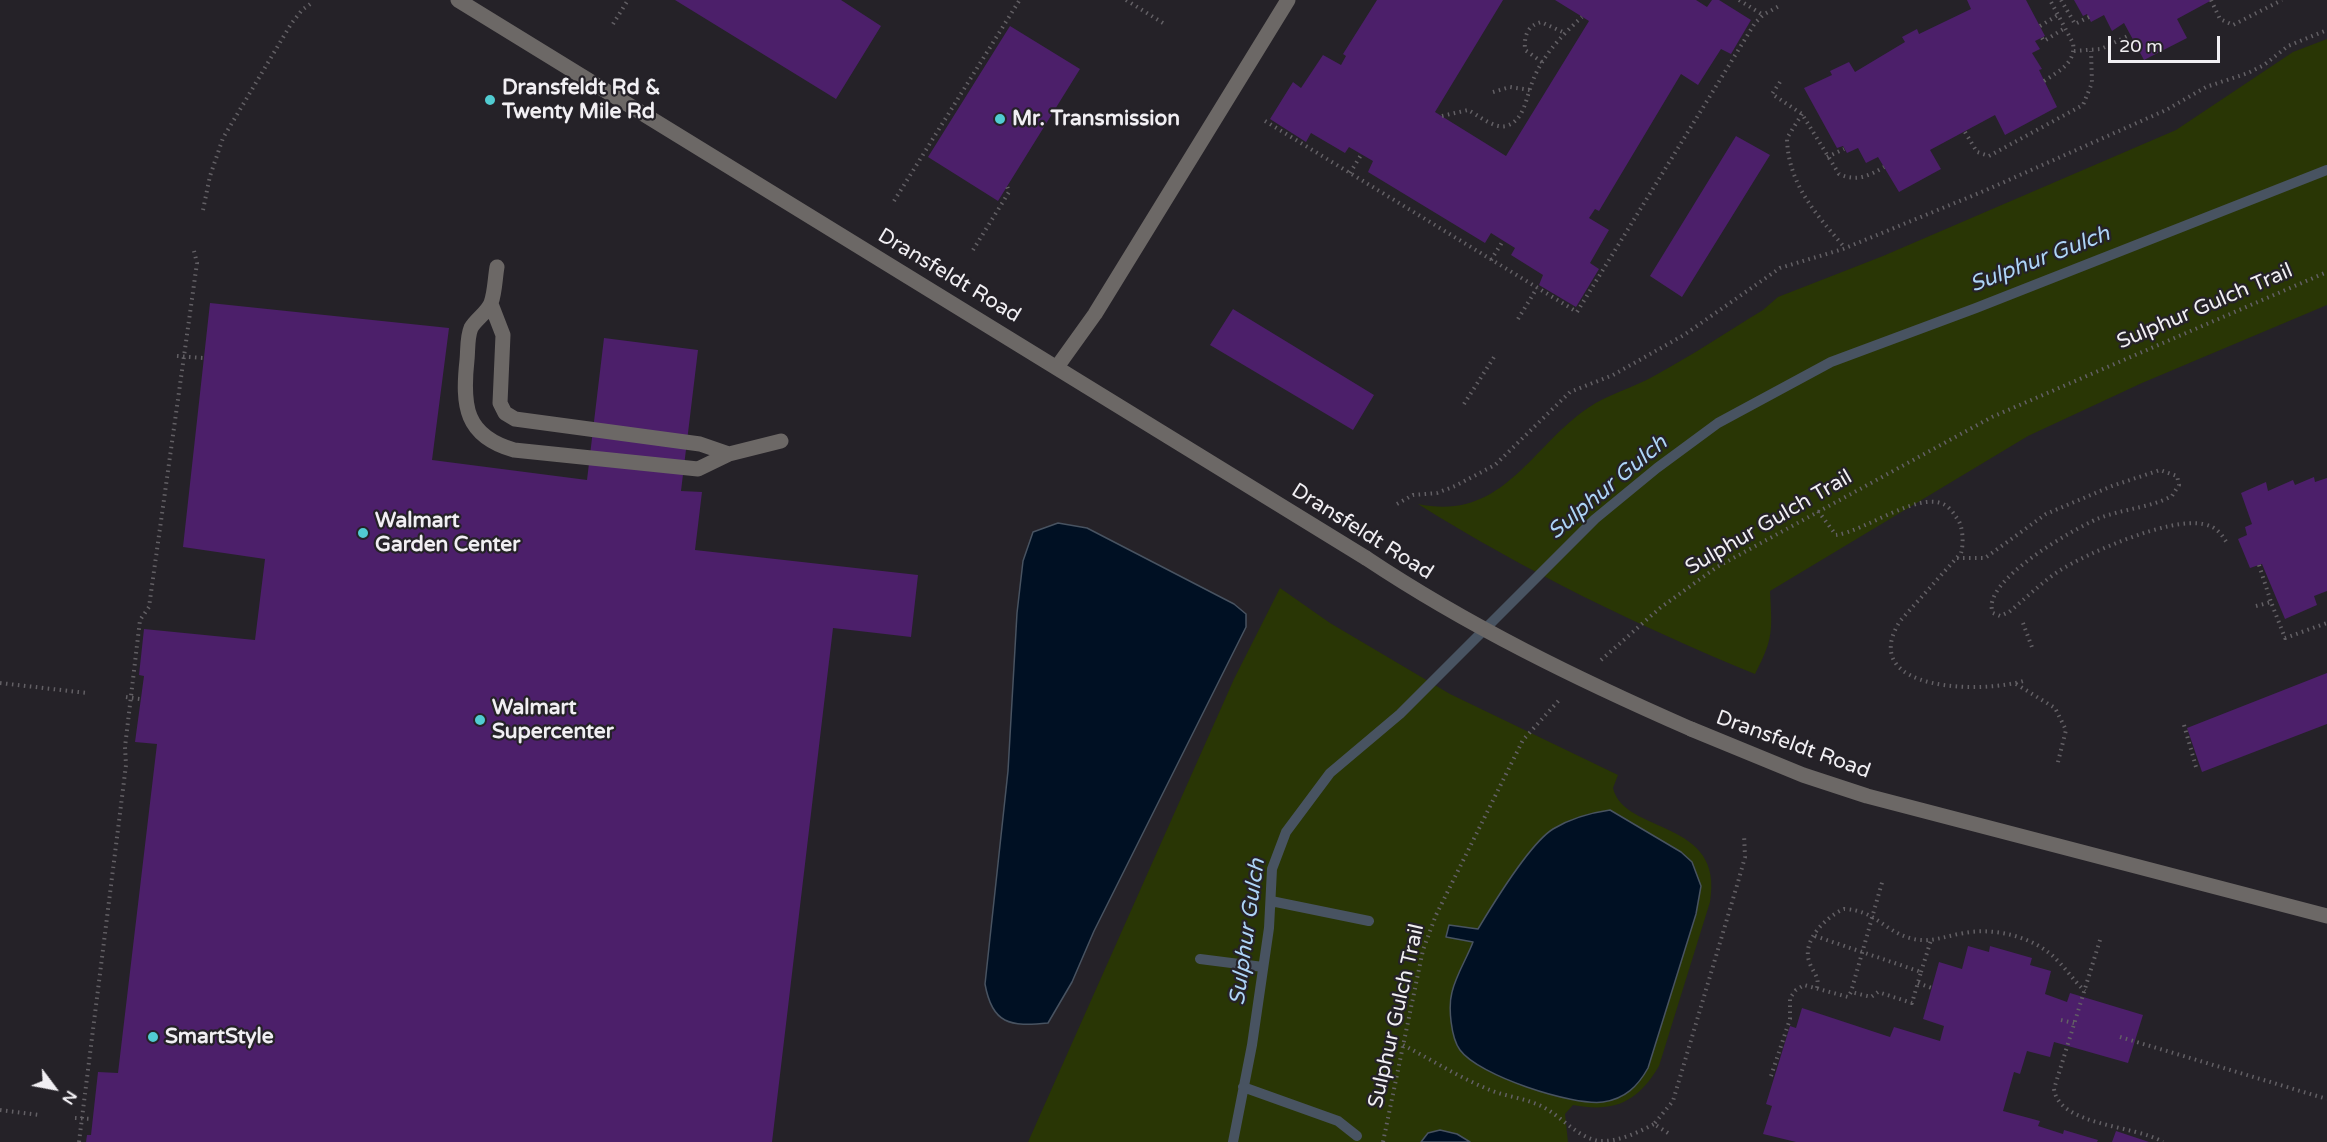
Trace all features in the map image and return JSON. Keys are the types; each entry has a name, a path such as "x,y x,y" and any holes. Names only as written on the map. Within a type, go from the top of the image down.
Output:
{"street":[{"name":"Dransfeldt Road","path":"458,0 1057,367 1410,587 1513,645 1691,729 1803,775 1989,830 2327,916"},
{"path":"1057,367 1095,314 1288,0"},
{"path":"497,267 491,304 471,329 465,382 465,399 473,427 481,435 498,445 514,450 698,468 729,454 781,441"},
{"path":"491,304 503,335 500,403 505,413 515,419 699,444 729,454"}],"path":[{"path":"613,24 628,0"},
{"path":"1126,0 1163,23"},
{"path":"1739,0 1763,15"},
{"path":"2050,0 2066,28 2074,51"},
{"path":"2061,0 2075,24 2089,17"},
{"path":"2211,0 2220,19 2233,25 2282,0"},
{"path":"894,201 1019,1"},
{"path":"203,210 210,176 223,138 291,24 302,10 313,2"},
{"path":"1265,121 1577,312 1755,23 1763,15 1779,6"},
{"path":"2040,26 2058,15"},
{"path":"1442,116 1468,110 1497,126 1505,126 1521,114 1542,63 1565,33 1582,17"},
{"path":"1542,63 1525,50 1527,32 1533,24 1541,22 1565,33"},
{"path":"2042,38 2044,41 2066,28"},
{"path":"1397,504 1413,495 1437,493 1455,486 1495,465 1570,392 1613,375 1684,335 1780,268 1845,248 1984,191 2166,110 2206,87 2264,65 2288,46 2327,30"},
{"path":"2074,51 2091,51 2130,35"},
{"path":"2044,81 2063,69 2074,51"},
{"path":"1965,132 1977,152 1989,156 2083,105 2092,83 2091,51"},
{"path":"1780,82 1772,94 1802,114 1834,170 1847,178 1865,177 1884,167"},
{"path":"1493,92 1510,87 1530,90"},
{"path":"1802,114 1787,138 1796,183 1810,207 1845,248"},
{"path":"1827,157 1844,149"},
{"path":"1350,173 1361,154"},
{"path":"973,250 1009,192 1008,186"},
{"path":"1491,260 1503,241"},
{"path":"79,1142 126,765 125,747 140,620 149,607 197,263 194,251"},
{"name":"Sulphur Gulch Trail","path":"1595,665 1660,608 1699,579 1818,511 2037,395 2327,272"},
{"path":"1518,319 1537,288"},
{"path":"1464,404 1497,354"},
{"path":"177,356 203,358"},
{"path":"1957,558 1985,558 2046,514 2093,493 2160,470 2177,476 2179,485 2172,496 2099,518 2045,548 2000,587 1992,599 1990,607 1993,613 2000,616 2009,612 2061,570 2137,536 2177,525 2202,523 2221,533 2227,543"},
{"path":"1818,511 1836,535 1849,534 1917,504 1932,501 1944,504 1960,520 1964,544 1957,558 1900,621 1893,632 1893,659 1903,671 1933,684 1981,688 2026,680"},
{"path":"2259,565 2284,638 2327,624"},
{"path":"2256,606 2271,602"},
{"path":"2023,623 2034,650"},
{"path":"0,683 87,693"},
{"path":"2016,683 2055,708 2066,730 2057,766"},
{"name":"Sulphur Gulch Trail","path":"1383,1142 1423,950 1451,880 1523,740 1568,692"},
{"path":"126,697 141,699"},
{"path":"2184,725 2196,767"},
{"path":"1403,1045 1489,1090 1528,1100 1546,1108 1584,1136 1599,1141 1613,1141 1634,1135 1654,1124 1673,1101 1745,857 1744,834"},
{"path":"1771,1076 1790,1018 1791,998 1796,990 1804,985 1848,997 1851,992 1883,879"},
{"path":"1816,988 1819,981 1808,956 1815,936 1821,924 1844,909 1873,915 1901,934 1931,940 1974,932 2003,934 2029,940 2057,960 2085,991"},
{"path":"1815,936 1921,972"},
{"path":"1851,992 1871,997 1878,992 1912,1003 1931,940"},
{"path":"2100,940 2054,1089 2055,1098 2062,1107 2078,1116 2135,1131 2163,1142"},
{"path":"1918,983 1932,988"},
{"path":"2061,1020 2074,1023"},
{"path":"2120,1037 2327,1099"},
{"path":"0,1110 39,1114"},
{"path":"75,1118 93,1119"},
{"path":"1654,1124 1668,1133"}],"green space":[{"path":"2327,39 2327,305 2142,383 2028,436 1770,591 1769,642 1755,674 1668,637 1541,575 1418,504 1447,507 1472,502 1494,492 1588,408 1682,360 1763,310 1778,297 1883,256 2176,130 2293,52"},
{"path":"1280,588 1330,623 1450,694 1618,775 1613,788 1621,803 1635,814 1689,841 1703,855 1711,875 1710,902 1659,1066 1642,1088 1624,1102 1601,1107 1573,1105 1565,1114 1568,1142 1028,1142 1234,679"}],"water":[{"path":"1058,523 1087,528 1234,604 1246,614 1246,627 1094,931 1072,982 1048,1023 1023,1024 1013,1023 998,1015 992,1008 985,984 1008,771 1017,613 1023,561 1033,532"},
{"path":"1610,810 1681,852 1692,862 1701,886 1696,914 1648,1068 1635,1086 1624,1095 1603,1102 1589,1102 1550,1094 1506,1079 1470,1060 1460,1050 1452,1030 1451,998 1456,979 1473,942 1446,937 1449,925 1478,929 1533,847 1553,829 1580,816"},
{"path":"1440,1130 1457,1134 1470,1142 1421,1142 1428,1133"}],"building":[{"path":"675,0 841,0 881,26 836,99"},
{"path":"1377,0 1503,0 1435,112 1506,156 1589,21 1555,0 1696,0 1707,7 1712,0 1719,0 1751,20 1731,54 1721,49 1698,85 1681,74 1599,211 1595,209 1589,218 1609,230 1590,263 1599,269 1576,307 1539,285 1543,275 1511,255 1515,248 1491,233 1485,243 1368,172 1373,161 1349,147 1345,153 1311,133 1306,142 1270,119 1293,82 1301,88 1323,55 1341,65 1346,56 1343,54"},
{"path":"1967,0 2026,0 2045,36 2035,41 2040,49 2032,53 2042,69 2039,70 2057,107 2005,135 1995,115 1930,150 1941,169 1899,192 1878,157 1866,163 1858,148 1847,153 1843,146 1837,148 1804,88 1832,75 1830,71 1849,62 1855,72 1905,42 1902,37 1917,29 1919,34 1971,9"},
{"path":"2074,0 2212,0 2177,19 2187,38 2144,60 2124,23 2112,31 2104,15 2091,22 2087,14 2083,16"},
{"name":"Mr. Transmission","path":"1010,26 1080,69 998,201 928,157"},
{"path":"1736,136 1770,155 1682,297 1650,276"},
{"name":"Walmart Supercenter","path":"210,303 449,328 432,460 587,480 604,338 698,350 681,491 702,492 695,550 918,575 911,637 833,628 772,1142 86,1142 87,1135 91,1135 98,1072 118,1073 157,744 135,742 144,676 139,675 144,629 255,640 265,559 183,547"},
{"path":"1233,309 1374,395 1353,430 1210,345"},
{"path":"2314,477 2315,482 2327,478 2327,591 2314,596 2317,605 2285,619 2262,564 2250,568 2238,539 2247,535 2245,527 2252,524 2241,493 2266,482 2268,491 2293,480 2295,485"},
{"path":"2327,673 2327,724 2202,772 2187,728"},
{"path":"1968,946 1989,952 1990,946 2032,958 2030,965 2051,971 2045,994 2067,1002 2070,993 2143,1015 2128,1063 2054,1042 2050,1057 2027,1051 2020,1074 2014,1072 2003,1111 2040,1121 2038,1126 2063,1134 2064,1130 2098,1140 2097,1142 1796,1142 1763,1134 1772,1106 1766,1104 1790,1026 1796,1028 1802,1008 1890,1037 1894,1027 1940,1041 1944,1026 1923,1019 1939,962 1962,969"},
{"path":"2116,1131 2149,1142 2112,1142"}],"waterway":[{"name":"Sulphur Gulch","path":"1233,1142 1252,1045 1269,928 1272,869 1286,832 1330,773 1400,714 1595,519 1657,468 1718,423 1831,362 1976,308 2327,170"},
{"path":"1271,901 1369,921"},
{"path":"1200,959 1263,967"},
{"path":"1243,1087 1338,1121 1357,1136"}],"place":[{"name":"Dransfeldt Rd & Twenty Mile Rd","path":"490,100"},
{"name":"Mr. Transmission","path":"1000,119"},
{"name":"Walmart Garden Center","path":"363,533"},
{"name":"Walmart Supercenter","path":"480,720"},
{"name":"SmartStyle","path":"153,1037"}]}
